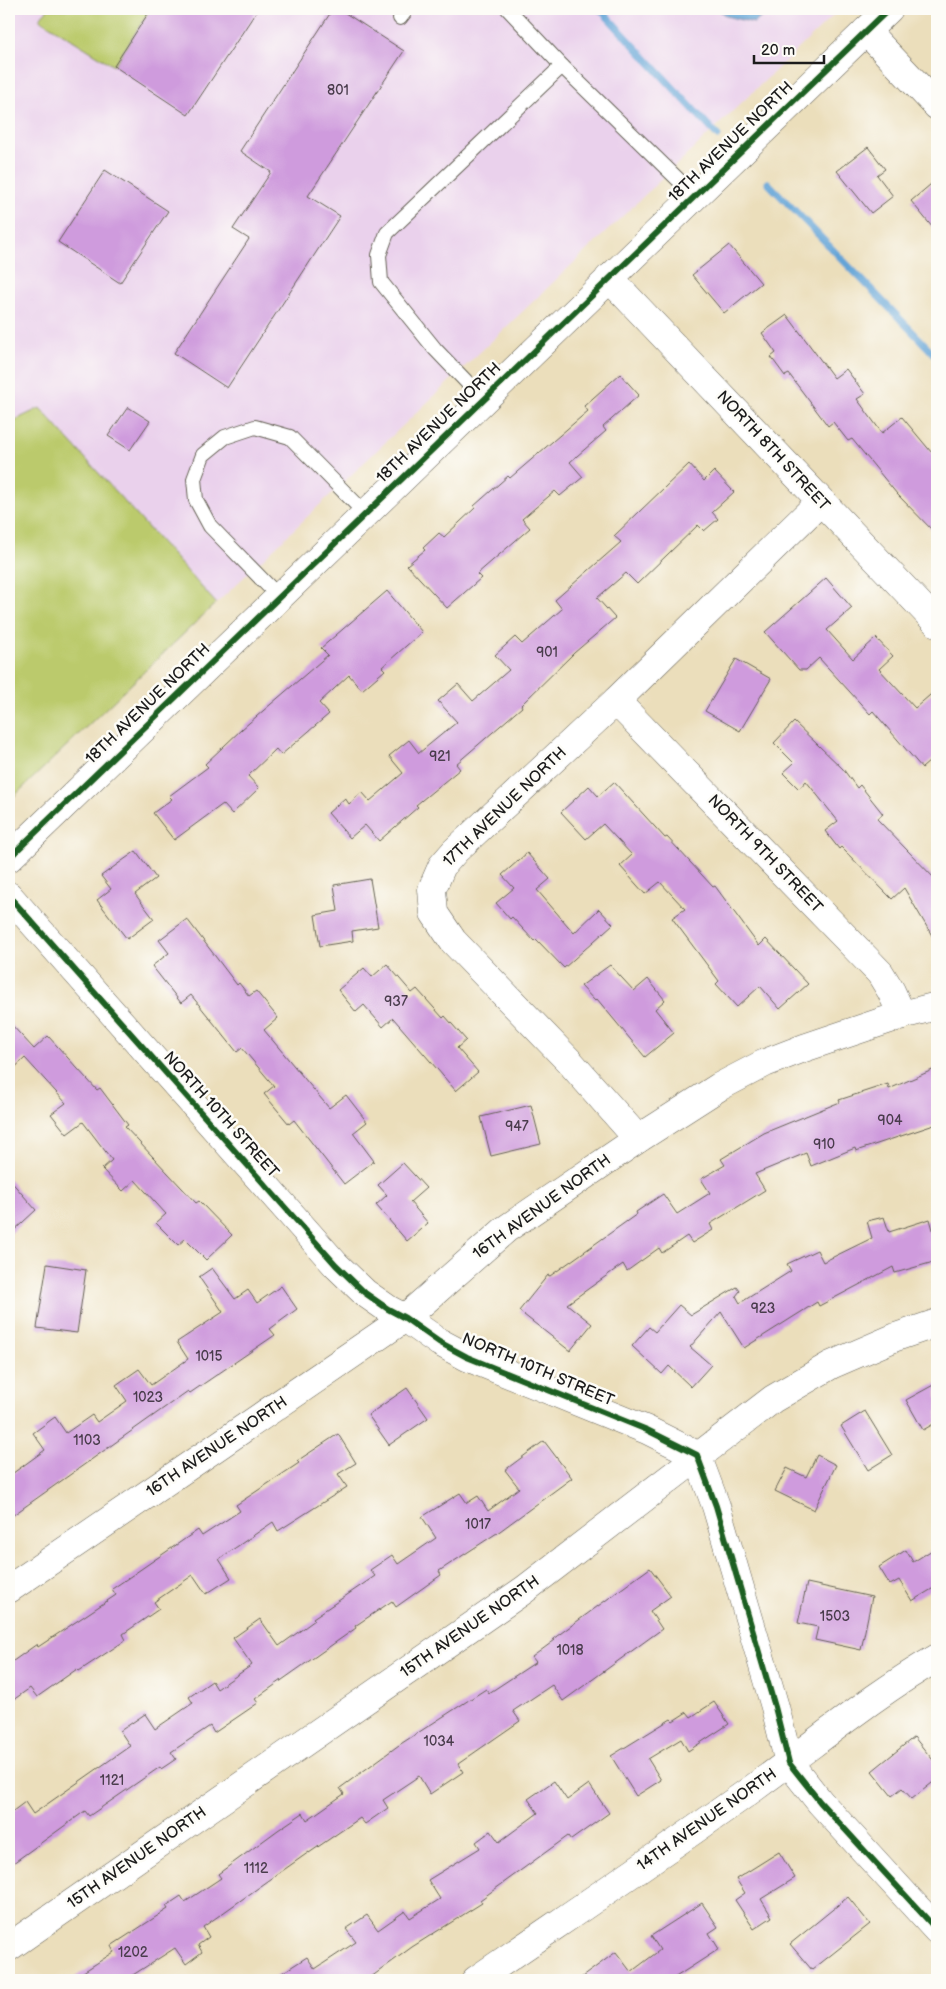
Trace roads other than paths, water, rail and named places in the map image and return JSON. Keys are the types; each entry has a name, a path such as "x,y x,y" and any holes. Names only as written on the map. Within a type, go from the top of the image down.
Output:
{"street":[{"name":"18TH AVENUE NORTH","path":"9,858 280,598 482,399 889,9"},
{"path":"866,31 937,106"},
{"name":"NORTH 8TH STREET","path":"609,278 937,623"},
{"name":"17TH AVENUE NORTH","path":"638,1139 569,1061 453,941 434,912 432,889 442,866 455,851 616,701 820,502"},
{"name":"NORTH 9TH STREET","path":"616,701 880,973 891,991 902,1016"},
{"name":"NORTH 10TH STREET","path":"9,896 336,1265 365,1293 388,1310 405,1318 439,1342 467,1357 647,1430 697,1456"},
{"name":"16TH AVENUE NORTH","path":"9,1589 405,1318 506,1229 638,1139 719,1087 766,1063 902,1016 937,1006"},
{"name":"15TH AVENUE NORTH","path":"9,1947 524,1590 773,1399 830,1365 896,1337 937,1323"},
{"path":"697,1456 721,1525 775,1706 789,1762 820,1802 937,1930"},
{"name":"14TH AVENUE NORTH","path":"476,1980 685,1837 858,1710 914,1671 937,1658"}],"lane":[{"path":"508,9 562,66 695,196"},
{"path":"482,399 435,349 381,282 378,255 387,233 562,66"},
{"path":"280,598 210,526 196,500 194,479 203,455 225,437 255,427 290,437 366,514"}],"water":[{"path":"718,9 772,9 754,23 726,16"}],"waterway":[{"path":"600,9 718,136"},
{"path":"768,183 937,357"}]}
